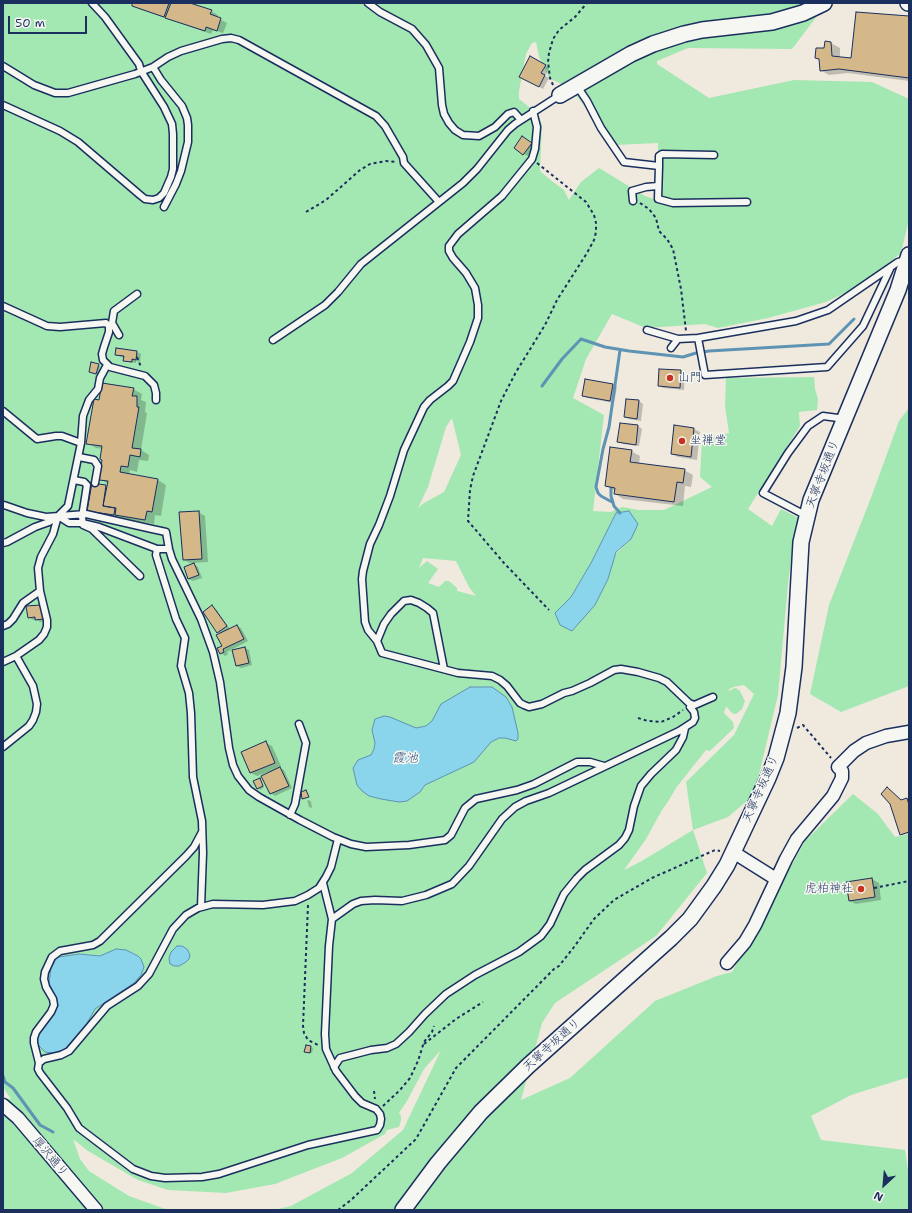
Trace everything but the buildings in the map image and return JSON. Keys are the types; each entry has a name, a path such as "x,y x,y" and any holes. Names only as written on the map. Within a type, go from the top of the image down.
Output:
{"street":[{"path":"560,95 631,54 653,44 702,30 772,22 803,14 824,3"},
{"name":"天寧寺坂通り","path":"403,1210 438,1163 481,1112 528,1066 671,938 690,919 727,865 768,778 783,735 791,696 794,667 801,542 811,500 884,325 906,281 908,257"},
{"path":"727,963 745,942 755,925 776,879 797,839 833,796 842,778 842,771 838,767 854,751 866,743 886,736 909,732"},
{"path":"733,852 776,879"},
{"name":"厚沢通り","path":"3,1105 18,1118 96,1210"}],"lane":[{"path":"3,105 69,136 145,199 152,200 159,198 164,193 172,177 173,169 172,124 141,71 139,64 105,17 92,3"},
{"path":"368,3 380,12 412,28 426,45 439,68 444,114 455,130 463,135 479,136 495,127 508,114 514,112 521,120"},
{"path":"3,66 34,85 55,93 68,93 83,90 153,67 168,57 188,49 222,39 231,38 239,40 376,116 385,126 403,157 404,163 439,202"},
{"path":"153,67 161,80 182,106 188,125 188,142 181,171 164,207"},
{"path":"577,85 601,128 622,160 628,164 659,166"},
{"path":"273,340 325,305 338,292 360,264 472,175 508,130 533,111 560,95"},
{"path":"332,919 353,904 375,900 402,901 452,884 469,866 502,819 515,807 526,801 549,793 656,743 685,728 695,718 692,706 667,682 659,678 628,670 614,670 590,683 564,693 542,704 529,706 520,703 507,686 492,676 466,675 382,653 377,641 367,627 364,614 362,580 369,550 388,502 408,438 424,407 430,400 453,381 470,342 478,318 478,305 475,288 466,273 453,258 449,251 449,246 458,234 502,196 532,159 535,149 537,127 533,111"},
{"path":"714,154 662,154 659,156 658,199 673,203 747,202"},
{"path":"633,201 632,191 646,187 658,186"},
{"path":"647,330 678,339 687,339 796,321 828,310 898,262 908,257"},
{"path":"698,338 705,375 827,367 863,326 891,267"},
{"path":"118,335 112,323 114,311 137,294"},
{"path":"3,306 47,326 60,327 106,323 112,317"},
{"path":"106,323 109,326 109,332 102,354 103,360 107,366 145,376 154,385 156,400"},
{"path":"671,348 678,339"},
{"path":"4,544 35,527 49,522 58,516 68,506 79,457 82,416 89,400 98,390 100,378 107,366"},
{"path":"3,412 37,439 62,436 81,442"},
{"path":"807,516 763,493 808,426 823,416 838,418 844,421"},
{"path":"79,457 94,460 98,466 95,484"},
{"path":"74,480 84,482 87,485 88,496 82,514 82,523"},
{"path":"4,505 27,513 46,517 82,514 166,532 168,549 200,619 213,652 220,682 229,748 234,765 243,783 249,790 290,814 338,839 351,844 378,847 409,845 444,840 451,835 465,808 476,799 517,790 534,784 577,762 590,762 604,766"},
{"path":"58,516 69,523 82,523 99,527 157,549 168,549"},
{"path":"3,662 16,656 39,640 47,627 46,612 40,591 38,563 53,534 58,516"},
{"path":"82,523 92,529 140,576"},
{"path":"157,549 156,554 176,619 185,638 181,666 189,693 193,777 203,830 203,877 201,907"},
{"path":"3,626 8,624 13,619 23,603 40,591"},
{"path":"377,641 384,624 391,614 404,601 411,600 427,608 432,613 444,669"},
{"path":"3,747 29,726 36,712 37,704 33,686 16,656"},
{"path":"692,706 713,697"},
{"path":"290,814 295,804 306,743 299,724"},
{"path":"334,1067 340,1058 371,1050 387,1048 396,1044 446,994 475,975 520,952 541,936 550,924 564,894 577,878 591,865 619,845 625,838 641,786 676,750 683,738 685,728"},
{"path":"203,830 199,839 186,856 100,941 93,944 60,951 52,957 45,972 44,979 46,988 54,1005 51,1012 36,1032 34,1038 39,1063 38,1069 84,1134 133,1169 151,1176 165,1178 202,1177 219,1174 308,1145 377,1130 380,1126 381,1119 378,1111 362,1103 342,1081 326,1049 325,1034 328,946 332,919 323,883"},
{"path":"39,1063 44,1059 61,1055 69,1051 107,1006 138,986 149,974 176,925 186,915 201,907 214,904 263,905 287,902 308,895 323,883 331,867 338,839"}],"path":[{"path":"560,95 550,78 549,53 553,40 559,30 575,17 587,3"},
{"path":"532,159 586,202 594,215 596,232 594,240 587,253 557,300 539,336 516,372 501,401 473,476 470,490 468,521 504,563 549,610"},
{"path":"306,212 326,200 360,170 370,164 386,161 404,163"},
{"path":"633,201 649,209 657,220 659,230 673,249 687,339"},
{"path":"638,718 656,722 666,721 692,706"},
{"path":"783,735 803,725 838,767"},
{"path":"338,1210 351,1200 416,1139 456,1068 554,969 559,966 594,919 614,900 652,878 715,850 733,852"},
{"path":"874,888 909,881"},
{"path":"308,895 303,1026 304,1033 308,1040 326,1049"},
{"path":"424,1044 456,1019 483,1002"},
{"path":"378,1111 407,1082 434,1026"}],"green space":[{"path":"3,3 827,3 792,49 688,48 657,61 657,64 709,98 794,80 872,82 909,99 909,219 901,253 874,275 853,289 826,302 768,318 718,328 705,324 646,328 612,314 586,359 573,398 604,415 593,511 611,512 622,507 639,510 664,510 712,487 700,477 702,440 729,433 725,406 726,378 814,377 818,399 817,410 799,412 800,426 748,509 772,526 781,509 799,518 793,544 788,584 778,695 754,795 728,817 693,830 707,873 656,936 555,1003 542,1023 521,1100 570,1078 655,1001 717,976 732,972 805,841 853,794 878,814 895,837 909,834 909,1077 851,1095 811,1116 821,1140 905,1150 909,1178 908,1210 274,1210 291,1206 352,1173 403,1130 441,1050 424,1069 399,1113 401,1120 399,1127 387,1130 385,1134 342,1158 275,1184 226,1193 168,1190 138,1180 88,1151 73,1139 80,1159 89,1171 129,1196 168,1210 3,1210 3,1098 11,1099 3,1087","holes":["536,42 539,57 549,78 570,88 616,145 658,143 657,200 645,196 599,168 581,182 569,200 564,190 540,171 542,125 538,114 519,99 519,91 526,54 532,43","452,418 461,455 444,492 418,508 428,487 446,427","629,511 631,539 555,613 571,597 591,563 616,513","423,558 456,561 469,587 476,596 457,591 457,588 449,581 445,581 439,587 428,583 438,569 427,561 419,568","744,685 754,694 734,735 686,782 693,830 624,870 646,839 676,788 706,750 710,751 734,728 733,722 724,713 726,706 732,713 736,714 742,709 745,701 740,691 736,688 730,691 728,690 733,687"]},
{"path":"909,408 909,686 841,712 810,694 829,605 899,421"}],"water":[{"path":"629,511 638,524 631,539 616,552 608,579 595,605 572,631 560,625 555,613 571,597 591,563 616,513"},
{"name":"霞池","path":"470,687 492,687 506,697 512,707 518,733 518,739 516,741 499,738 491,742 474,762 425,785 420,792 407,801 399,802 381,799 369,796 362,791 357,785 353,768 358,760 371,755 374,749 375,743 372,730 375,719 384,716 416,728 426,726 432,721 441,704"},
{"path":"177,946 182,946 187,949 190,955 186,962 179,966 174,966 170,964 169,958 171,952"},
{"path":"116,949 126,950 141,959 144,967 141,975 134,983 95,1009 87,1023 64,1050 52,1053 45,1052 39,1046 37,1041 38,1036 55,1013 58,1006 57,1000 49,983 51,968 55,960 59,957 79,954 100,956"}],"waterway":[{"path":"542,386 562,359 581,339 605,347 683,357 709,351 829,344 854,319"},
{"path":"612,502 601,496 596,487 603,449 609,427 620,350"},
{"path":"611,487 611,496 614,506 620,513"},
{"path":"3,1076 5,1082 13,1088 40,1125 53,1132"}],"place":[{"name":"山門","path":"670,378"},
{"name":"坐禅堂","path":"682,441"},
{"name":"虎柏神社","path":"861,889"}]}
